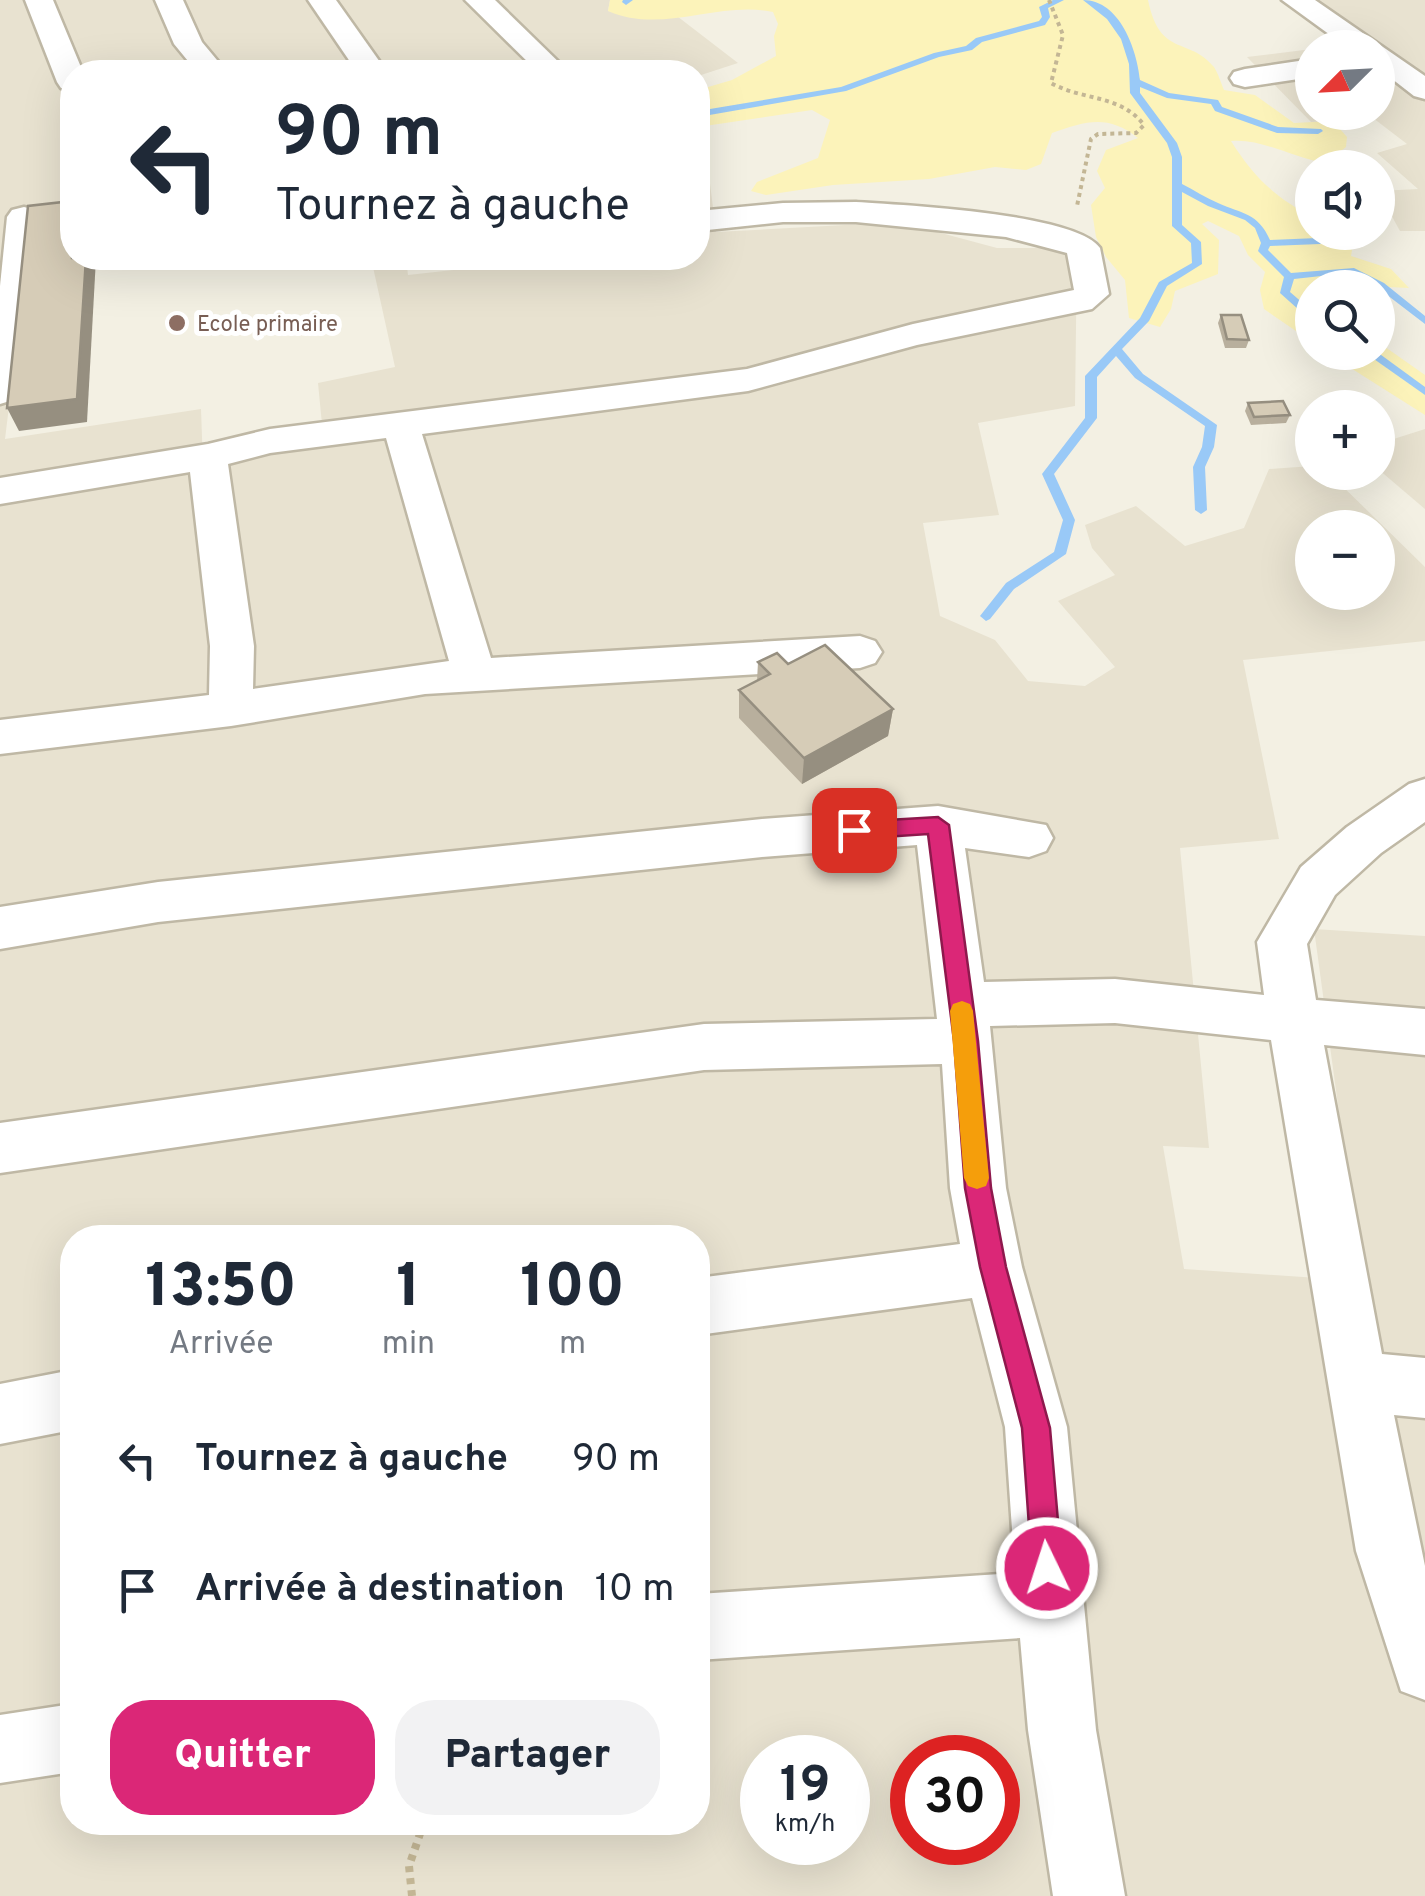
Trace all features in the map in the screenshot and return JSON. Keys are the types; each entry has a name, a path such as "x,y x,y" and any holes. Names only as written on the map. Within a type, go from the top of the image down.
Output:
{"street":[{"path":"39,0 63,60"},
{"path":"170,0 190,44 203,60"},
{"path":"322,0 364,60"},
{"path":"478,0 541,60"},
{"path":"1296,0 1341,30"},
{"path":"1395,51 1425,49"},
{"path":"1395,67 1425,90"},
{"path":"1245,78 1295,71"},
{"path":"0,491 208,457 270,441 748,380 913,334 1080,302 1092,294 1079,242 987,225 854,212 710,220"},
{"path":"0,392 9,283 27,217"},
{"path":"401,425 450,601 476,676"},
{"path":"208,457 232,646 231,709"},
{"path":"0,737 231,709 313,693 476,676 860,652"},
{"path":"1425,797 1364,840 1318,881 1282,942 1388,1550 1425,1667"},
{"path":"938,825 964,1023 978,1188 993,1267 1036,1428 1062,1730 1088,1896"},
{"path":"0,928 158,902 762,838 938,825 1030,838"},
{"path":"0,1148 704,1046 964,1023 1115,1000 1425,1032"},
{"path":"710,1305 993,1267"},
{"path":"1359,1382 1425,1388"},
{"path":"0,1414 60,1402"},
{"path":"710,1626 1050,1603"},
{"path":"0,1749 60,1740"}],"path":[{"path":"1049,0 1063,35 1051,70 1051,83 1066,94 1104,97 1120,103 1136,111 1144,125 1136,132 1098,134 1091,139 1077,193 1079,242"},
{"path":"412,1896 409,1866 420,1835"}],"shaded area":[{"path":"0,0 610,0 608,11 647,18 673,13 738,63 710,72 710,60 60,60 60,215 32,220 5,439 201,409 203,465 324,445 318,383 395,367 374,270 407,270 408,275 453,270 710,270 710,183 716,232 900,222 997,248 1077,248 1075,406 978,423 999,515 923,523 940,616 995,640 1028,681 1085,686 1115,667 1058,601 1115,575 1092,548 1085,525 1136,506 1185,546 1244,528 1269,469 1295,467 1295,490 1346,490 1367,510 1295,510 1295,610 1395,610 1395,538 1425,567 1425,641 1243,660 1279,839 1180,848 1209,1148 1163,1146 1184,1269 1362,1281 1314,929 1425,936 1425,1896 0,1896"},
{"path":"1297,0 1425,0 1425,231 1400,231 1395,222 1395,190 1418,189 1395,169 1395,150 1387,150 1407,144 1389,130 1395,130 1395,30 1343,30"},
{"path":"1295,51 1295,106 1247,57"},
{"path":"1425,429 1425,509 1395,483 1395,439"}],"sand":[{"path":"610,0 1148,0 1160,31 1214,67 1224,90 1255,95 1295,123 1295,130 1341,130 1347,137 1342,150 1295,150 1295,155 1254,142 1231,141 1266,185 1295,206 1295,250 1352,250 1351,256 1392,270 1295,270 1295,330 1264,309 1260,290 1265,272 1248,255 1239,236 1208,221 1202,224 1219,240 1218,274 1175,291 1171,309 1160,327 1129,318 1125,280 1096,237 1091,205 1105,188 1097,171 1106,150 1138,138 1127,130 1096,122 1052,133 1041,164 1026,170 995,167 929,179 833,185 766,195 751,191 757,182 818,158 830,120 812,110 710,125 710,86 732,80 776,56 774,36 778,24 773,12 732,10 649,20 608,11"},
{"path":"1395,273 1409,288 1395,287"},
{"path":"1395,354 1425,375 1425,415 1395,396 1395,390 1385,390 1354,370 1395,370"}],"building":[{"path":"60,202 60,270 85,270 77,399 7,408 28,206"},
{"path":"1221,315 1241,315 1249,340 1227,339"},
{"path":"1283,401 1290,415 1254,417 1248,403"},
{"path":"825,645 893,709 804,758 739,690 770,674 758,662 777,653 788,664"}],"waterway":[{"path":"710,112 843,89 937,55 969,48 979,40 1042,23 1046,17 1043,7 1060,0"},
{"path":"1087,0 1110,17 1125,39 1134,64 1135,93 1172,143 1177,157 1177,185"},
{"path":"1136,82 1167,95 1215,102 1218,109 1277,130 1318,131"},
{"path":"1116,349 1145,319 1163,284 1197,264 1196,242 1177,226 1177,185"},
{"path":"1177,185 1211,204 1249,218 1259,227 1266,243"},
{"path":"1266,243 1295,242"},
{"path":"1266,243 1263,251 1289,276"},
{"path":"1289,276 1350,270 1380,285 1425,321"},
{"path":"1289,276 1285,293 1295,302"},
{"path":"986,616 1010,586 1060,554 1069,520 1048,474 1091,418 1091,376 1116,349"},
{"path":"1116,349 1139,376 1211,425 1208,447 1199,467 1201,510"},
{"path":"1394,370 1425,392"}],"slow traffic":[{"path":"962,1011 977,1178"}],"place":[{"name":"Ecole primaire","path":"177,323"}],"route":[{"path":"854,830 938,825 966,1041 978,1188 993,1267 1036,1428 1047,1568"}]}
